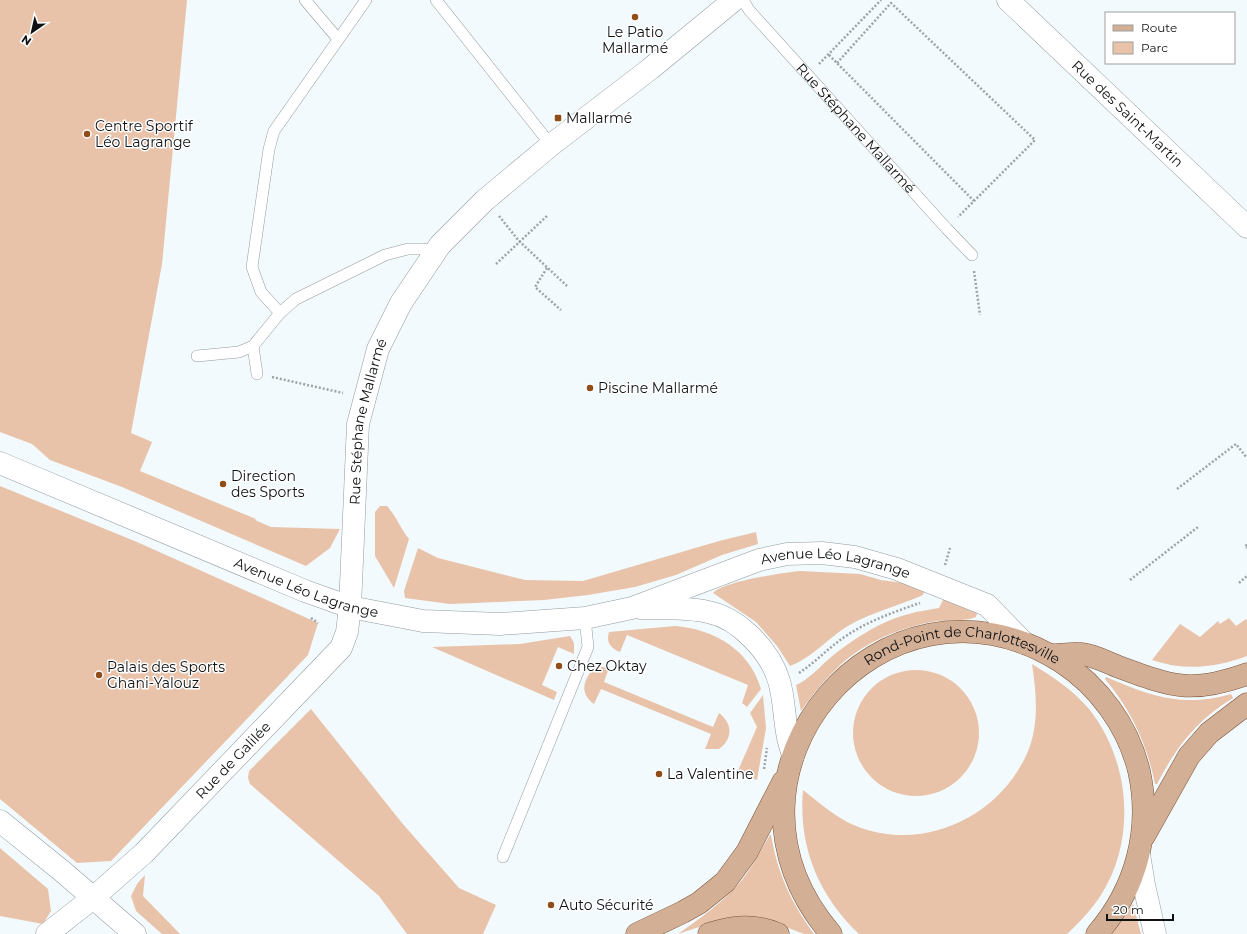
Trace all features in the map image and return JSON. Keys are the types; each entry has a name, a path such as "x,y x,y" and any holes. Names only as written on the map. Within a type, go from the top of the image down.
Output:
{"main road":[{"name":"Rond-Point de Charlottesville","path":"832,934 808,903 790,862 784,817 790,764 813,713 828,694 845,677 864,662 885,651 914,640 954,633 978,633 1001,637 1024,643 1051,656 1073,670 1098,692 1127,737 1141,781 1144,821 1140,847 1126,891 1116,908 1097,934"},
{"path":"1051,656 1083,654 1159,682 1180,686 1201,687 1221,683 1247,674"},
{"path":"1140,847 1189,756 1209,733 1247,704"},
{"path":"637,934 700,903 725,882 747,852 790,764"},
{"path":"709,934 728,928 745,926 765,928 778,934"}],"street":[{"name":"Rue Stéphane Mallarmé","path":"350,607 358,424 378,349 401,303 435,251 485,200 551,145 635,81 734,0"},
{"name":"Rue des Saint-Martin","path":"1008,0 1247,226"},
{"name":"Avenue Léo Lagrange","path":"0,463 305,591 350,607 423,621 500,624 585,618 632,608 759,560 788,554 822,553 855,556 897,569 987,605 1024,643"},
{"name":"Rue de Galilée","path":"47,934 93,898 144,854 328,663 341,648 347,632 350,607"},
{"name":"Avenue Léo Lagrange","path":"632,608 709,612 723,617 752,638 769,658 779,680 785,709 790,764"},
{"path":"0,821 135,934"},
{"path":"1140,847 1144,885 1155,934"}],"lane":[{"path":"305,0 338,39"},
{"path":"280,313 260,292 252,267 269,149 274,131 366,0"},
{"path":"436,0 551,145"},
{"name":"Rue Stéphane Mallarmé","path":"743,0 749,10 807,75 972,255"},
{"path":"197,356 238,352 253,346 280,313 296,298 386,255 404,249 422,248 435,251"},
{"path":"253,346 257,374"},
{"path":"504,857 588,647 585,618"}],"path":[{"path":"807,75 829,55 881,0"},
{"path":"837,63 891,3 1036,140 960,215"},
{"path":"829,55 974,201"},
{"path":"496,264 547,216"},
{"path":"504,222 519,241 567,286"},
{"path":"973,266 980,315"},
{"path":"547,268 535,287 561,310"},
{"path":"257,374 348,394"},
{"path":"1177,489 1236,444 1247,458"},
{"path":"1130,580 1198,527"},
{"path":"1247,545 1245,546 1247,548"},
{"path":"944,568 950,548"},
{"path":"1239,583 1247,576"},
{"path":"794,676 810,666 847,635 870,622 926,601"},
{"path":"762,776 767,746"}],"green space":[{"name":"Centre Sportif Léo Lagrange","path":"0,0 187,0 162,264 131,433 152,442 140,471 256,519 255,520 271,527 340,529 330,548 306,566 122,487 50,460 32,444 0,432"},
{"name":"Palais des Sports Ghani-Yalouz","path":"0,486 137,542 318,623 308,655 111,861 77,863 0,799"},
{"path":"380,506 387,506 409,539 394,588 375,556 375,512"},
{"path":"756,532 758,544 722,555 676,575 635,587 588,595 544,600 450,604 405,598 404,591 418,548 438,558 525,580 583,581 719,541"},
{"path":"800,571 860,574 881,580 926,586 923,595 857,621 841,631 806,658 790,666 777,646 756,622 713,593 719,589 741,581"},
{"path":"946,594 978,610 976,617 971,619 931,622 909,627 872,642 856,652 828,677 801,711 796,685 806,680 836,653 861,635 890,620 916,612 939,608"},
{"path":"1229,618 1236,626 1246,619 1247,621 1247,656 1223,663 1200,667 1176,666 1152,660 1180,624 1200,637 1218,621 1220,624"},
{"path":"675,626 689,628 716,637 728,644 748,663 756,675 761,689 747,707 742,703 748,685 627,635 620,652 611,647 608,639 609,632"},
{"path":"570,636 574,643 574,654 558,647 542,685 557,692 554,700 432,647 520,644"},
{"path":"1032,664 1062,684 1089,709 1103,729 1113,752 1120,775 1124,800 1124,825 1120,849 1113,873 1101,895 1086,915 1067,934 859,934 833,903 822,887 814,869 808,851 804,831 802,811 803,790 828,810 849,823 882,833 909,835 935,831 960,822 982,809 1002,791 1018,770 1030,746 1036,715 1035,684"},
{"path":"602,667 609,668 604,682 713,727 719,713 724,717 729,727 730,731 727,741 719,749 705,749 711,734 601,689 594,704 587,697 584,686 590,673"},
{"path":"922,670 946,677 961,688 972,703 978,721 978,745 972,763 961,778 946,789 928,795 910,796 886,789 871,778 860,763 854,745 853,727 860,703 871,688 886,677 904,671"},
{"path":"1106,677 1138,690 1167,698 1197,700 1231,694 1233,698 1220,706 1198,725 1180,746 1157,784 1155,784 1143,741 1123,703 1105,679"},
{"path":"763,695 766,728 757,780 737,773 757,727 750,713"},
{"path":"311,709 402,823 459,888 496,905 483,934 407,934 379,896 250,784 248,778 249,771"},
{"path":"770,835 777,863 786,888 814,934 804,934 773,922 714,922 678,934 712,909 735,888 750,869"},
{"path":"0,848 48,889 51,911 43,924 0,916"},
{"path":"145,875 143,896 180,934 162,934 136,911 131,896 137,884"},
{"path":"1133,904 1141,934 1112,934"}],"place":[{"name":"Le Patio Mallarmé","path":"635,17"},
{"name":"Mallarmé","path":"558,118"},
{"name":"Centre Sportif Léo Lagrange","path":"87,134"},
{"name":"Piscine Mallarmé","path":"590,388"},
{"name":"Direction des Sports","path":"223,484"},
{"name":"Chez Oktay","path":"559,666"},
{"name":"Palais des Sports Ghani-Yalouz","path":"99,675"},
{"name":"La Valentine","path":"659,774"},
{"name":"Auto Sécurité","path":"551,905"}]}
